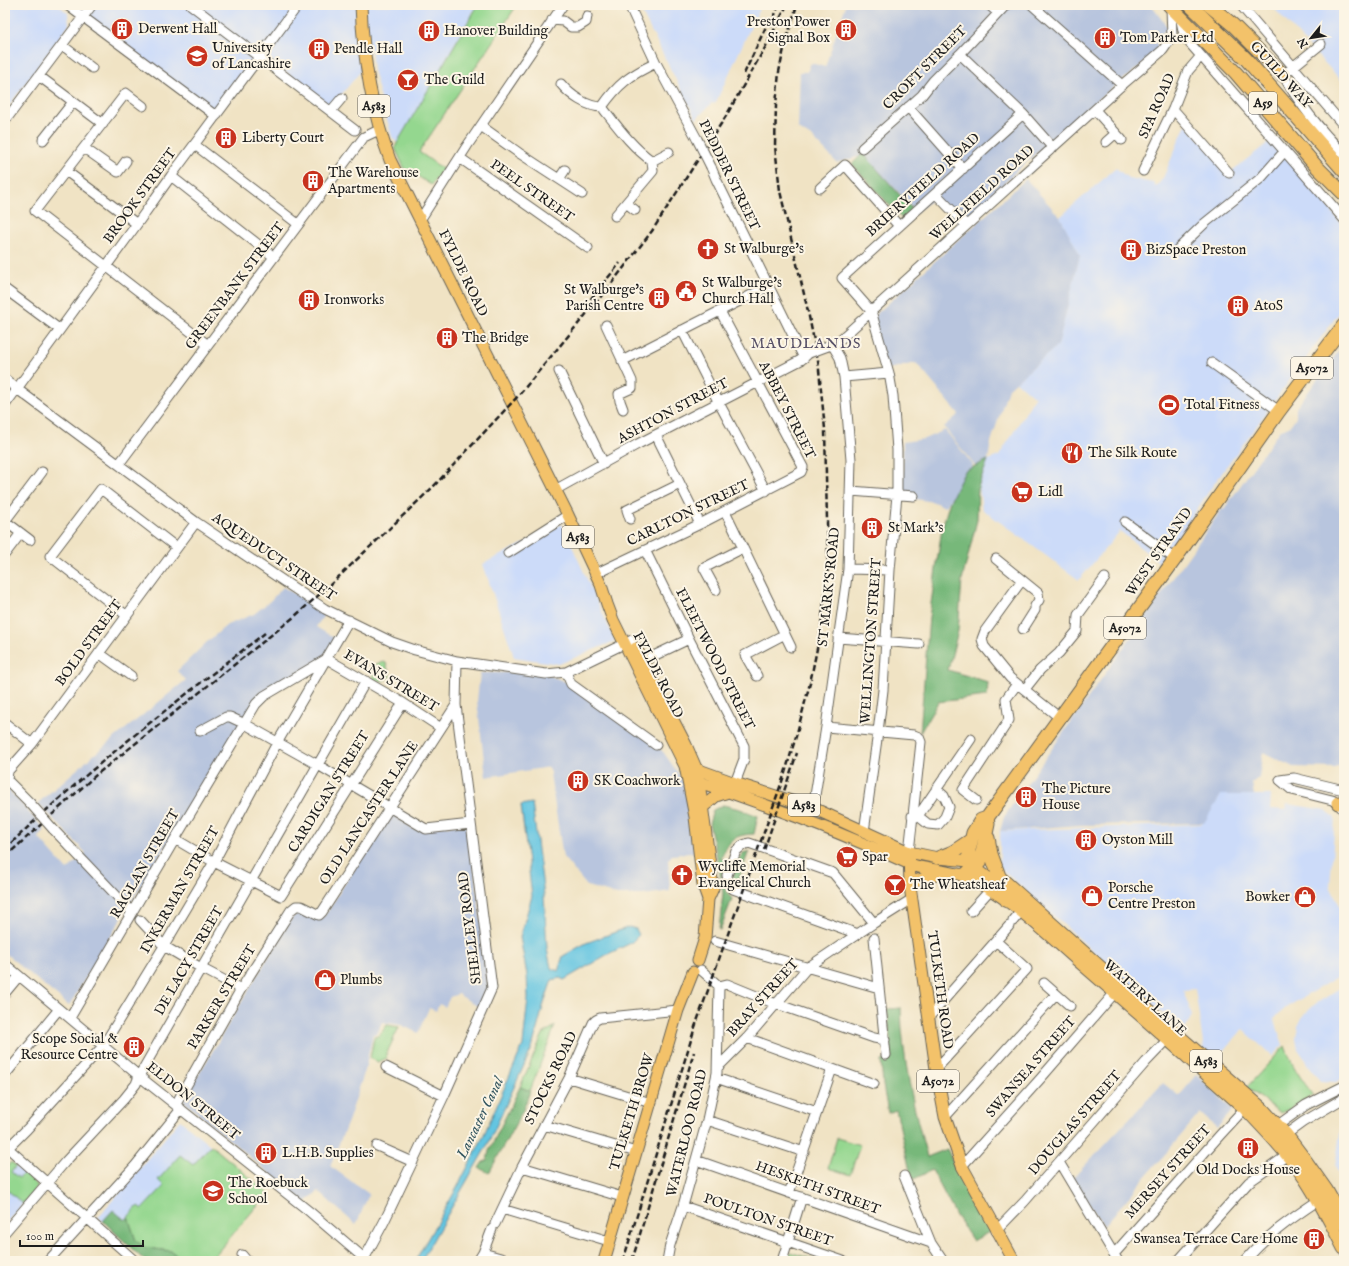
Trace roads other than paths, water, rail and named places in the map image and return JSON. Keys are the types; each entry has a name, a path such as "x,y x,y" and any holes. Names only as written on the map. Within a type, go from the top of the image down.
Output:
{"highway":[{"name":"GUILD WAY","path":"1190,5 1246,59 1344,171"},
{"path":"1209,5 1283,75"},
{"name":"A59","path":"1173,9 1236,73 1316,166 1344,194"},
{"name":"WEST STRAND","path":"972,867 971,840 973,833 981,820 987,818 1175,559 1279,411 1344,325"},
{"name":"WEST STRAND","path":"972,867 988,824 987,818"},
{"name":"A5072","path":"985,832 989,839 991,854 999,876"},
{"path":"938,858 953,852 971,840"},
{"path":"972,867 1001,889 1007,901"},
{"name":"WATERY LANE","path":"972,867 999,876 1018,915"},
{"name":"WATERY LANE","path":"972,867 978,881 1007,901 1018,915 1118,989 1171,1036 1245,1108 1277,1134"},
{"name":"WATERY LANE","path":"1171,1036 1262,1109 1277,1134 1291,1152 1326,1190 1344,1222"},
{"name":"WATERY LANE","path":"1291,1152 1304,1177 1319,1200 1344,1248"}],"main road":[{"name":"FYLDE ROAD","path":"362,5 367,74 379,130 390,160 568,515 601,585 607,604 628,642 691,767"},
{"name":"FYLDE ROAD","path":"628,642 643,661 684,740 691,767 688,778"},
{"name":"A583","path":"691,767 731,787 910,864"},
{"name":"TULKETH BROW","path":"604,1261 678,1010 697,967 705,938 708,899 713,888 699,782 691,767"},
{"name":"A583","path":"688,778 699,782 731,787 813,808 909,852"},
{"name":"TULKETH BROW","path":"688,778 695,817 703,885 708,899"},
{"path":"703,807 716,796 731,787"},
{"name":"WATERY LANE","path":"909,852 972,867"},
{"name":"TULKETH ROAD","path":"909,852 910,886 936,1069 945,1117 962,1166 996,1231 1014,1261"},
{"name":"A5072","path":"893,856 906,876 910,886"},
{"name":"WATERY LANE","path":"910,864 947,872 972,867"},
{"path":"910,886 918,880 947,872"}],"street":[{"path":"67,5 216,116"},
{"path":"5,121 92,5"},
{"path":"191,5 355,130"},
{"name":"BROOK STREET","path":"5,404 298,5"},
{"path":"420,220 481,126 563,5"},
{"name":"PEDDER STREET","path":"629,5 656,63 697,139 769,286 806,355"},
{"path":"989,5 998,13"},
{"name":"CROFT STREET","path":"862,148 908,107 1006,5"},
{"path":"1032,5 1122,85"},
{"path":"1243,8 1344,126"},
{"path":"1173,9 1172,37 1187,40"},
{"path":"1173,9 1187,40 1344,219"},
{"path":"552,20 563,21 571,26 578,27 586,22 587,16"},
{"name":"WELLFIELD ROAD","path":"806,355 830,346 871,311 1122,85 1163,50 1172,37"},
{"path":"1321,44 1283,75 1296,99 1344,154"},
{"path":"62,45 92,68"},
{"path":"960,54 1023,114 1053,148"},
{"name":"SPA ROAD","path":"1143,171 1173,109 1188,71 1201,56"},
{"path":"602,107 614,90 625,80 638,71 656,63"},
{"path":"39,76 103,124"},
{"path":"562,90 587,104 595,107 602,107"},
{"path":"143,106 126,93 36,211 208,345"},
{"path":"331,111 342,98"},
{"path":"43,140 73,102"},
{"path":"602,107 623,133 652,161 653,171 615,216"},
{"path":"908,107 963,169"},
{"path":"1173,109 1229,173"},
{"path":"1095,110 1119,137 1106,142"},
{"name":"BRIERYFIELD ROAD","path":"871,311 842,278 1023,114"},
{"path":"481,126 582,194"},
{"name":"GREENBANK STREET","path":"119,464 364,137 379,130"},
{"path":"195,145 298,224"},
{"path":"84,148 118,172 126,160"},
{"path":"652,161 669,152"},
{"path":"1177,250 1205,223 1261,178 1284,152"},
{"name":"PEEL STREET","path":"460,158 588,248"},
{"path":"820,188 845,165 899,226"},
{"path":"559,179 565,170"},
{"path":"66,171 137,224"},
{"path":"171,176 274,256"},
{"path":"936,194 966,225"},
{"path":"626,203 635,210"},
{"path":"622,361 769,286"},
{"path":"5,289 60,329"},
{"name":"ABBEY STREET","path":"720,311 803,467 801,472 793,476"},
{"name":"WELLINGTON STREET","path":"864,832 878,732 897,495 897,450 893,396 889,373 871,311"},
{"path":"606,325 632,381 632,388 619,394 623,409"},
{"path":"682,330 718,402 766,491"},
{"name":"ST MARK'S ROAD","path":"813,808 848,568 851,491 851,460 844,377 840,358 830,346"},
{"name":"ASHTON STREET","path":"555,490 806,355"},
{"path":"1212,363 1279,411"},
{"path":"559,371 604,464"},
{"path":"844,377 889,373"},
{"name":"AQUEDUCT STREET","path":"5,379 196,522 325,609 392,642 415,650 457,661 546,674 566,672 628,642"},
{"path":"656,435 700,524"},
{"path":"30,540 5,521 42,472"},
{"name":"CARLTON STREET","path":"595,574 700,524 793,476"},
{"path":"630,520 627,510 680,484"},
{"path":"126,616 50,556 101,489 176,547"},
{"path":"851,491 914,496"},
{"path":"725,511 791,647"},
{"path":"508,552 568,515"},
{"name":"BOLD STREET","path":"132,912 7,780 8,771 32,744 176,547 196,522"},
{"path":"1124,522 1175,559"},
{"path":"5,554 20,533"},
{"path":"716,590 704,568 743,548"},
{"name":"FLEETWOOD STREET","path":"645,550 744,746 744,759 731,787"},
{"path":"996,559 1038,593 1039,600 1035,606 1035,610 1022,629"},
{"path":"848,568 890,570"},
{"path":"976,800 963,790 1009,720 1006,699 1059,653 1077,631 1078,616 1105,578"},
{"path":"1022,580 985,631 982,639 984,646 1010,678 1060,718"},
{"name":"INKERMAN STREET","path":"6,1150 103,1046 214,862 277,743 349,620"},
{"path":"756,676 745,655 785,634"},
{"path":"838,638 919,644"},
{"path":"643,661 689,639"},
{"path":"99,653 131,676"},
{"name":"EVANS STREET","path":"326,659 403,703 441,728"},
{"name":"RAGLAN STREET","path":"70,1018 256,704 264,696 326,659"},
{"name":"SHELLEY ROAD","path":"364,1260 413,1162 492,988 456,705 457,661"},
{"path":"566,672 571,684 656,745"},
{"name":"DE LACY STREET","path":"5,1232 64,1162 124,1099 136,1084 139,1076 366,681"},
{"name":"CARDIGAN STREET","path":"251,880 280,896 403,703"},
{"name":"OLD LANCASTER LANE","path":"296,906 301,906 319,915 322,912 456,705"},
{"path":"200,731 226,717 230,717 318,765 426,829 471,824"},
{"path":"5,723 32,744"},
{"path":"826,727 914,735 918,737 921,742 915,816 909,852"},
{"path":"915,816 971,739"},
{"path":"1342,806 1324,797 1292,790 1280,780 1294,778 1344,790"},
{"path":"915,816 928,824 938,825 945,818 949,807 944,796 936,789"},
{"path":"175,839 214,862 251,880"},
{"path":"858,934 733,889 728,882 727,876 736,851 743,845 749,843 833,873 874,923"},
{"path":"971,911 990,889"},
{"name":"BRAY STREET","path":"718,1067 747,1038 807,968 912,899"},
{"name":"PARKER STREET","path":"48,1261 135,1166 178,1107 241,989 291,910 296,906"},
{"path":"929,1017 1018,915"},
{"path":"140,920 164,946 241,989"},
{"path":"874,938 886,1055"},
{"path":"715,941 879,988"},
{"path":"936,1069 1027,968 996,941"},
{"name":"ELDON STREET","path":"5,964 139,1076 310,1212 364,1260"},
{"path":"697,967 719,986 727,984 776,1004 874,1038 885,1040"},
{"path":"5,993 19,976"},
{"path":"1044,983 1070,1006"},
{"name":"WATERLOO ROAD","path":"667,1261 670,1245 683,1206 707,1120 716,1078 718,1067 719,986"},
{"name":"SWANSEA STREET","path":"962,1166 1118,989"},
{"path":"945,1117 1056,994"},
{"path":"5,1075 59,1009"},
{"name":"STOCKS ROAD","path":"480,1257 522,1167 569,1078 593,1023 600,1018 678,1010"},
{"name":"DOUGLAS STREET","path":"996,1231 1059,1162 1146,1062 1171,1036"},
{"path":"747,1038 874,1084"},
{"path":"386,1067 444,1096"},
{"path":"790,1193 832,1070"},
{"path":"569,1078 651,1103"},
{"path":"716,1078 817,1112"},
{"path":"1277,1134 1306,1106 1344,1086"},
{"path":"1277,1134 1303,1122 1344,1098"},
{"name":"MERSEY STREET","path":"1116,1258 1220,1135 1245,1108"},
{"path":"707,1120 804,1152"},
{"path":"544,1125 636,1152"},
{"path":"377,1146 413,1162"},
{"path":"6,1150 47,1183 135,1261"},
{"path":"1178,1261 1249,1182 1291,1152"},
{"name":"HESKETH STREET","path":"696,1160 931,1243"},
{"path":"1059,1162 1116,1258"},
{"path":"522,1167 622,1197"},
{"path":"904,1176 931,1243 943,1261"},
{"path":"782,1261 802,1197"},
{"path":"1245,1261 1257,1247 1278,1228 1319,1200"},
{"name":"POULTON STREET","path":"683,1206 843,1261"},
{"path":"502,1209 609,1241"},
{"path":"480,1257 511,1261"}],"water":[{"path":"532,803 544,895 547,949 551,968 558,971 563,956 586,943 629,927 636,929 639,935 631,943 608,954 564,980 560,978 552,980 532,1048 488,1144 421,1261 415,1261 458,1186 482,1139 523,1045 528,998 527,975 520,937 532,896 521,805"}],"railway":[{"path":"770,27 779,5"},
{"path":"5,857 96,775 294,617 330,585 433,487 519,395 608,288 652,231 726,116 766,46 787,5"},
{"path":"623,1261 695,1027 785,773 810,683 820,634 828,567 825,429 818,360 780,191 775,146 776,105 779,72 785,44 797,5"},
{"path":"744,74 769,20"},
{"path":"585,306 620,263"},
{"path":"5,849 99,764 265,633"},
{"path":"764,850 797,753"},
{"path":"632,1261 694,1052"}],"place":[{"name":"Derwent Hall","path":"122,29"},
{"name":"Preston Power Signal Box","path":"846,30"},
{"name":"Hanover Building","path":"429,31"},
{"name":"Tom Parker Ltd","path":"1105,38"},
{"name":"Pendle Hall","path":"319,49"},
{"name":"University of Lancashire","path":"197,56"},
{"name":"The Guild","path":"408,80"},
{"name":"Liberty Court","path":"226,138"},
{"name":"The Warehouse Apartments","path":"313,181"},
{"name":"St Walburge's","path":"708,249"},
{"name":"BizSpace Preston","path":"1131,250"},
{"name":"St Walburge's Church Hall","path":"686,291"},
{"name":"St Walburge's Parish Centre","path":"659,298"},
{"name":"Ironworks","path":"309,300"},
{"name":"AtoS","path":"1238,306"},
{"name":"The Bridge","path":"447,338"},
{"name":"Total Fitness","path":"1169,405"},
{"name":"The Silk Route","path":"1072,453"},
{"name":"Lidl","path":"1022,492"},
{"name":"St Mark's","path":"872,528"},
{"name":"SK Coachwork","path":"578,781"},
{"name":"The Picture House","path":"1026,797"},
{"name":"Oyston Mill","path":"1086,840"},
{"name":"Spar","path":"847,857"},
{"name":"Wycliffe Memorial Evangelical Church","path":"682,875"},
{"name":"The Wheatsheaf","path":"895,885"},
{"name":"Porsche Centre Preston","path":"1092,896"},
{"name":"Bowker","path":"1305,897"},
{"name":"Plumbs","path":"325,980"},
{"name":"Scope Social & Resource Centre","path":"134,1047"},
{"name":"Old Docks House","path":"1248,1148"},
{"name":"L.H.B. Supplies","path":"266,1153"},
{"name":"The Roebuck School","path":"213,1191"},
{"name":"Swansea Terrace Care Home","path":"1314,1239"}],"district":[{"name":"MAUDLANDS","path":"806,343"}],"water label":[{"name":"Lancaster Canal","path":"480,1118"}]}
